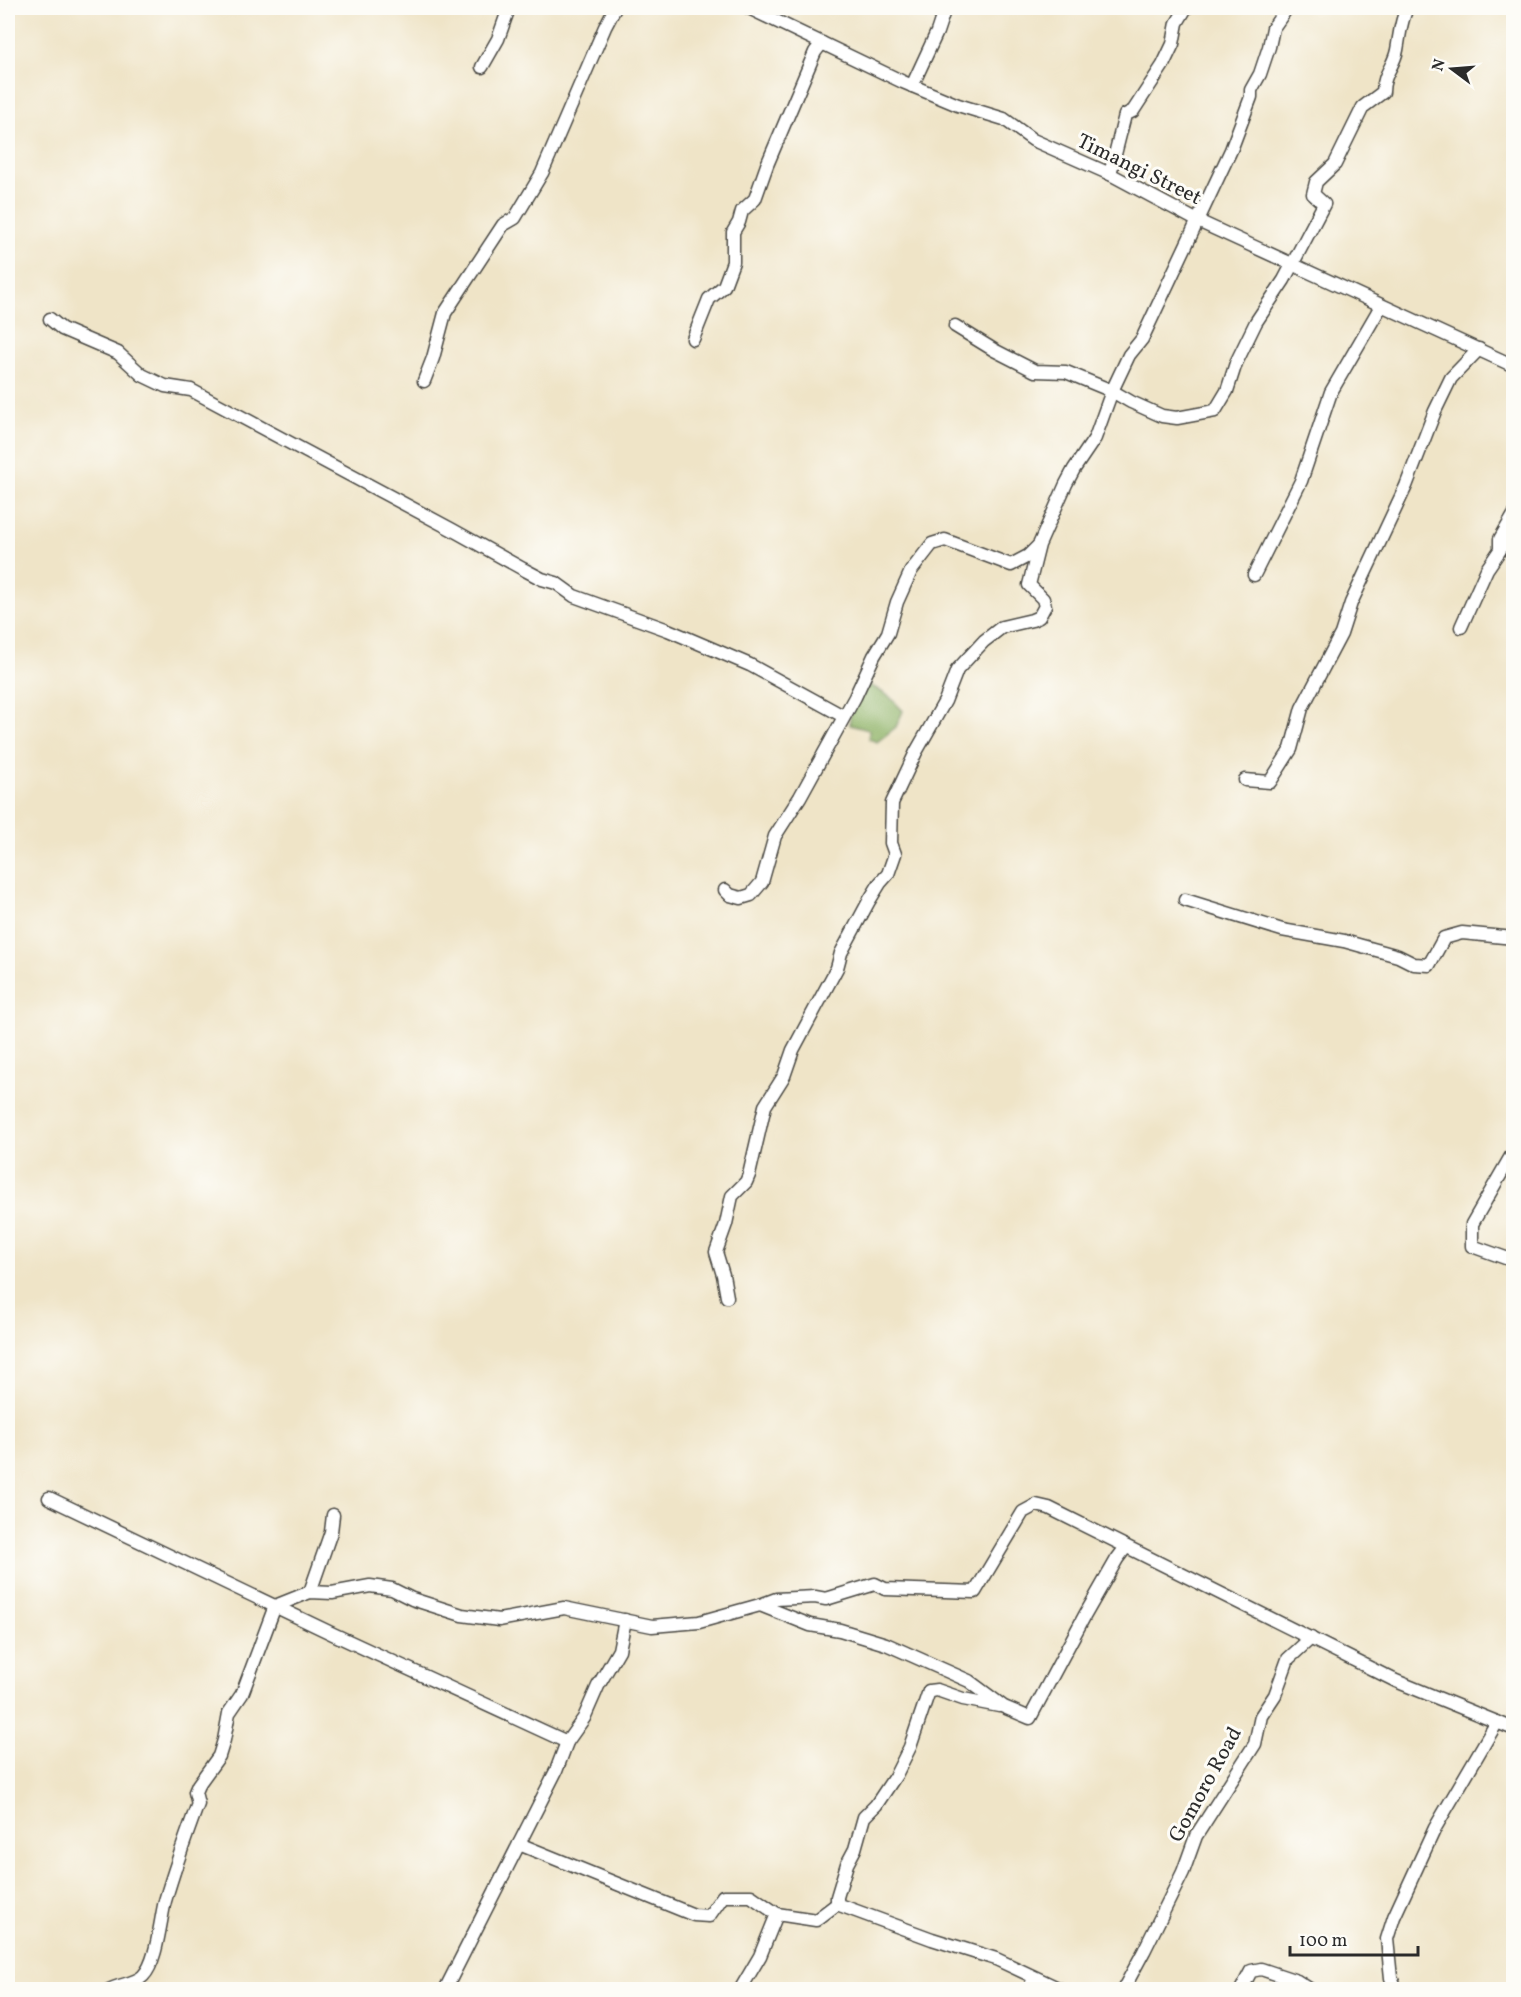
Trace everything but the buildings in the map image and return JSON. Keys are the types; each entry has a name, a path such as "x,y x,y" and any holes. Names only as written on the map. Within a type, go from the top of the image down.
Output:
{"street":[{"path":"482,67 498,39 509,8"},
{"path":"424,381 433,358 445,313 503,225 515,218 542,174 615,8"},
{"name":"Timangi Street","path":"749,8 912,86 958,105 1004,119 1034,140 1110,174 1198,220 1514,366"},
{"path":"912,86 937,32 945,8"},
{"path":"1110,174 1125,115 1133,111 1163,65 1173,44 1177,23 1186,8"},
{"path":"727,1297 716,1252 726,1224 732,1196 746,1182 749,1174 765,1106 784,1076 794,1050 837,968 841,953 869,901 888,874 895,854 891,843 892,803 916,752 945,701 957,670 984,641 1002,627 1039,617 1045,606 1043,598 1029,585 1039,545 1074,469 1095,438 1112,391 1129,355 1142,339 1231,150 1251,97 1251,90 1260,74 1274,28 1287,8"},
{"path":"955,326 1035,371 1066,372 1112,391 1161,416 1177,418 1215,411 1227,391 1236,363 1256,322 1284,280 1324,204 1313,194 1316,182 1335,164 1363,107 1383,92 1383,81 1397,52 1400,23 1407,8"},
{"path":"693,339 709,299 724,286 734,262 733,232 742,211 755,199 771,155 815,52 822,43"},
{"path":"1254,575 1301,481 1330,392 1381,306"},
{"path":"50,319 62,329 118,352 142,375 165,386 191,390 524,570 556,583 574,596 668,630 750,665 843,716"},
{"path":"1245,780 1270,782 1291,748 1302,708 1341,634 1351,603 1406,486 1435,411 1451,378 1479,350"},
{"path":"1461,627 1487,569 1500,550 1500,539 1514,515"},
{"path":"1500,539 1514,540"},
{"path":"725,890 730,895 741,898 751,895 762,882 776,836 855,698 874,656 888,633 897,602 911,571 932,544 945,540 1011,565 1028,556 1039,545"},
{"path":"1185,900 1282,930 1344,941 1398,956 1414,964 1429,965 1444,938 1462,933 1514,938"},
{"path":"1514,1151 1473,1224 1472,1246 1514,1261"},
{"path":"49,1498 567,1742"},
{"path":"109,1989 134,1982 144,1975 153,1960 153,1949 165,1902 198,1804 195,1792 219,1756 229,1713 242,1694 275,1606 310,1592 332,1593 370,1586 392,1589 412,1599 462,1615 500,1620 564,1608 652,1626 699,1622 776,1599 815,1597 826,1599 875,1584 885,1589 975,1592 1023,1512 1036,1505 1049,1508 1396,1681 1514,1729"},
{"path":"310,1592 331,1532 333,1515"},
{"path":"837,1904 847,1864 855,1849 864,1817 876,1805 896,1775 910,1747 929,1691 937,1690 963,1699 1004,1707 1030,1718 1084,1615 1116,1559 1126,1547"},
{"path":"759,1605 810,1625 840,1630 886,1644 969,1681 1004,1707"},
{"path":"445,1989 556,1771 567,1742 584,1718 598,1686 619,1650 625,1620"},
{"name":"Gomoro Road","path":"1123,1989 1183,1872 1196,1836 1255,1744 1261,1716 1275,1695 1288,1659 1311,1638"},
{"path":"1396,1989 1391,1978 1387,1939 1394,1917 1435,1828 1497,1722"},
{"path":"519,1844 694,1915 709,1916 723,1896 752,1896 777,1914 816,1920 837,1904"},
{"path":"837,1904 932,1939 996,1959 1032,1984 1062,1989"},
{"path":"740,1989 760,1956 777,1914"},
{"path":"1241,1989 1251,1971 1261,1969 1296,1985 1311,1989"}],"green space":[{"path":"870,685 890,697 903,711 896,727 877,742 869,739 869,730 850,725 854,702"}]}
